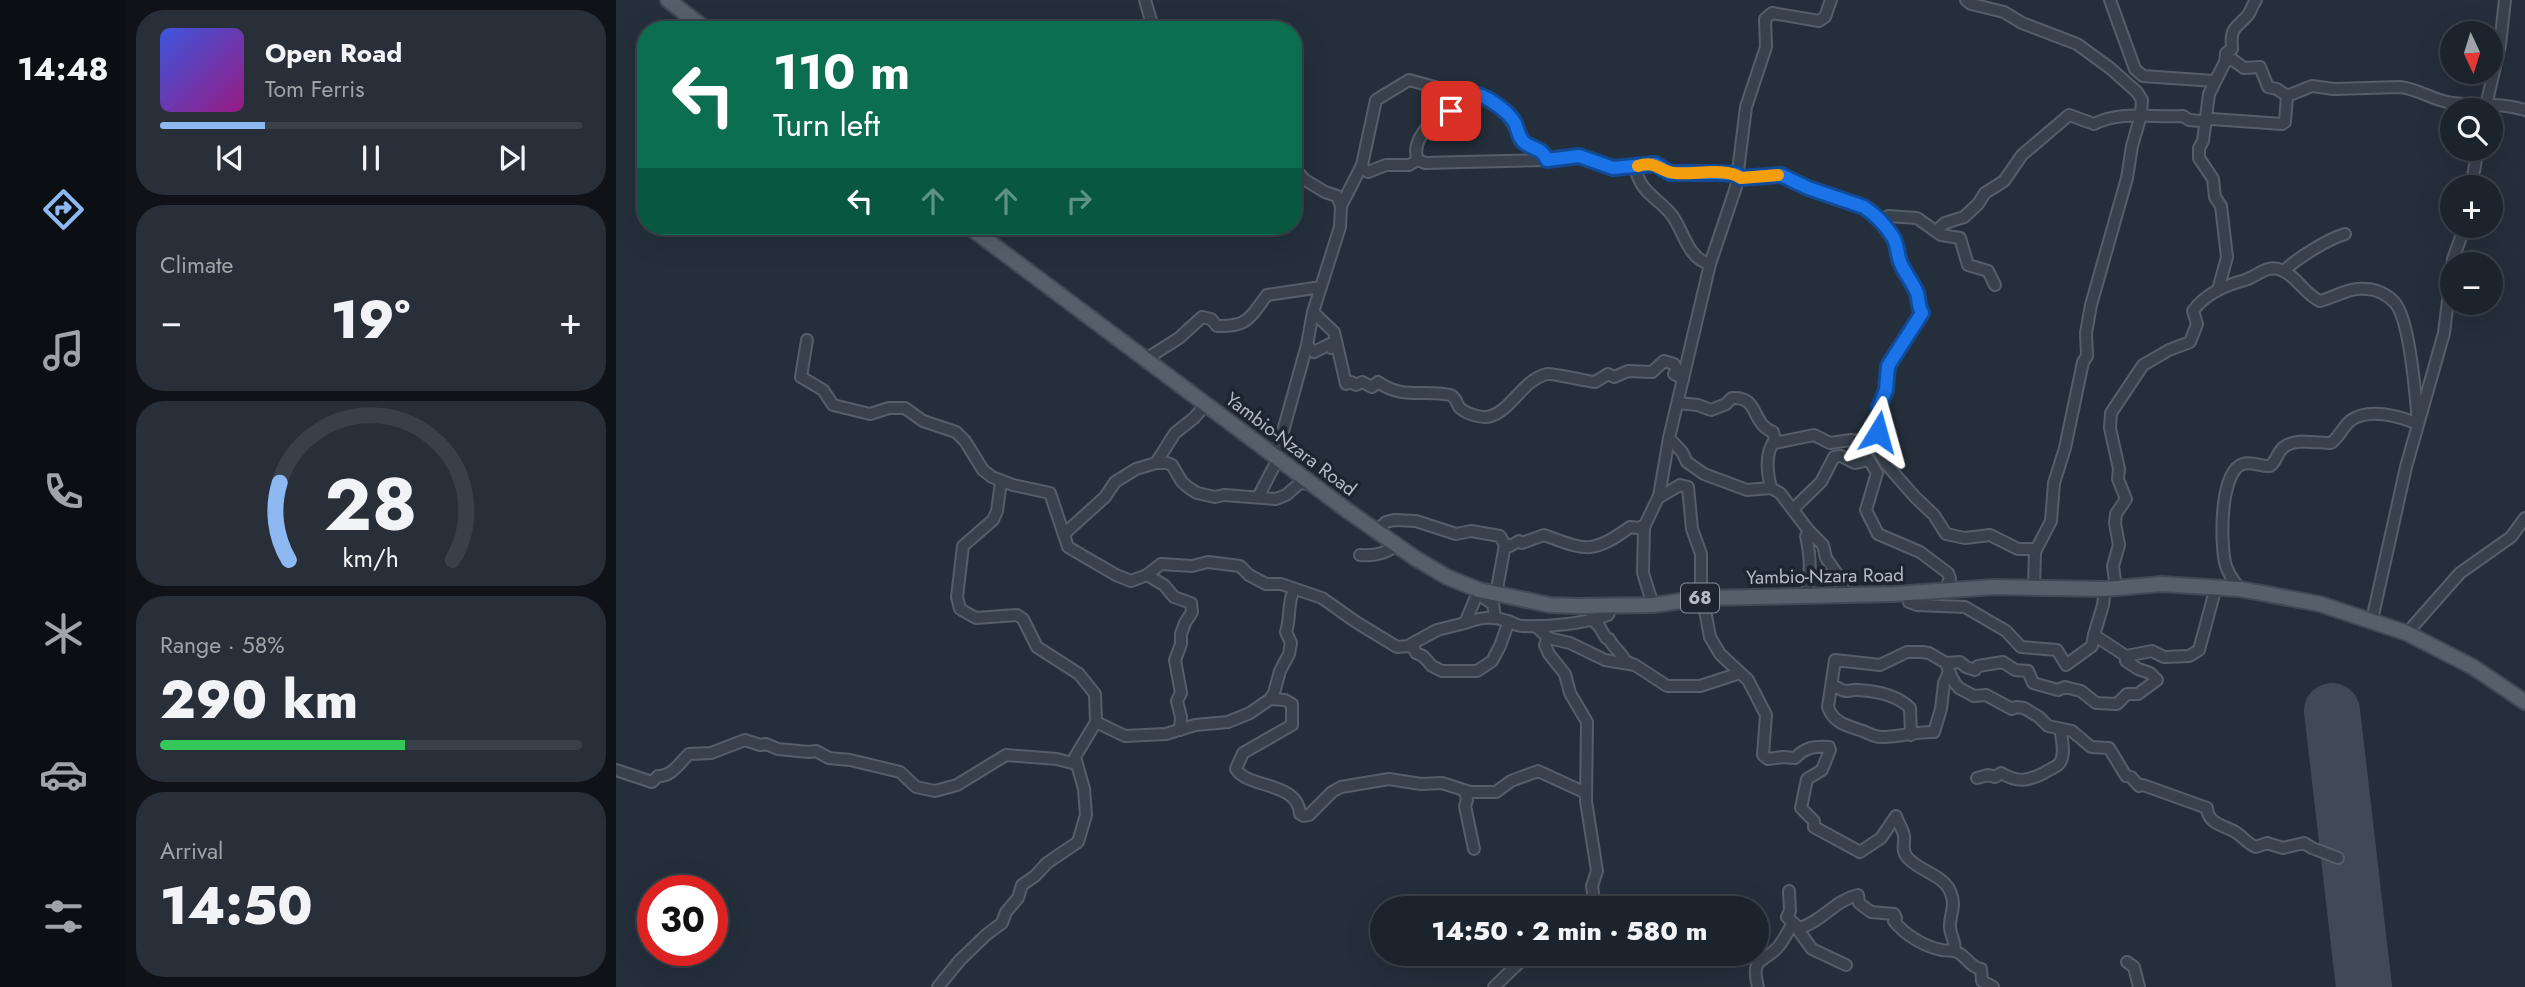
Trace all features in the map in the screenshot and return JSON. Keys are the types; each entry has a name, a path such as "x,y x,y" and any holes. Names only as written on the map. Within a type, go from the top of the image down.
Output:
{"main road":[{"path":"668,0 695,21"},
{"name":"Yambio-Nzara Road","path":"980,235 1396,545 1447,577 1478,592 1566,606 1588,615 1612,606 1653,605 1703,598 1846,596 1994,587 2111,588 2161,584 2240,589 2307,601 2407,633 2473,667 2525,702"}],"street":[{"path":"1145,0 1152,21"},
{"path":"1653,605 1643,573 1645,525 1658,498 1669,438 1710,264 1737,177 1746,107 1766,47 1765,19 1772,13 1819,21 1828,13 1831,0"},
{"path":"1966,0 1971,4 2004,12 2022,23 2077,44 2137,92 2142,100 2125,186 2091,305 2086,333 2087,356 2054,483 2051,521 2035,552 2034,587"},
{"path":"2110,0 2135,69 2143,76 2214,81"},
{"path":"2225,63 2226,53 2232,49 2233,32 2256,0"},
{"path":"2488,98 2500,45 2505,0"},
{"path":"2218,290 2227,257 2221,206 2215,197 2213,180 2199,158 2209,94 2214,81 2229,59 2244,68 2260,67 2268,87 2287,96"},
{"path":"1340,206 1362,165 1376,100 1409,80 1468,96"},
{"path":"2287,96 2312,86 2334,89 2400,87 2410,88 2440,100"},
{"path":"1547,160 1538,148 1523,141 1504,110 1479,94 1471,93 1467,101 1453,111 1445,109 1442,119 1434,119 1423,129 1416,154 1418,160 1425,163 1547,160 1579,156 1613,168 1655,164 1670,173 1736,174 1737,177 1745,179 1769,175 1785,176 1808,188 1864,207 1883,222 1887,232 1894,238 1898,257 1917,294 1922,315 1888,366 1886,390 1879,407 1881,422 1876,436 1886,464 1915,498 1934,515 1946,534 1965,538 1990,535 2018,549 2034,549 2035,552"},
{"path":"1936,231 1945,223 1964,217 1978,204 1984,193 2004,181 2022,155 2067,116 2094,124 2108,117 2141,115 2281,124 2285,122 2287,96"},
{"path":"2503,104 2525,110"},
{"path":"1362,165 1365,172 1371,172 1386,165 1409,165 1418,160"},
{"path":"1634,167 1642,186 1672,216 1695,256 1710,264"},
{"path":"1258,497 1280,442 1307,345 1313,312 1340,227 1337,197 1302,177"},
{"path":"1883,222 1888,216 1917,218 1941,235 1960,239 1968,265 1983,267 1995,285"},
{"path":"2284,271 2332,237 2345,234"},
{"path":"2372,620 2406,467 2444,333 2451,269 2461,238"},
{"path":"1910,593 1909,602 1917,605 1965,607 2006,631 2021,647 2057,650 2066,665 2092,646 2111,588 2119,545 2116,514 2126,499 2118,479 2119,470 2110,428 2111,413 2143,365 2190,342 2197,324 2193,311 2218,290 2266,269 2284,271 2313,298 2320,301 2363,288 2380,292 2396,304 2406,329 2418,424"},
{"path":"1146,359 1179,338 1202,317 1212,318 1217,326 1236,325 1246,322 1254,315 1267,295 1321,288"},
{"path":"1313,312 1334,332 1346,384 1356,385 1362,382 1372,387 1378,382 1403,394 1433,392 1450,395 1459,407 1481,418 1493,416 1530,384 1547,374 1595,382 1608,374 1614,377 1628,371 1652,372 1664,361 1674,364 1677,369 1674,374 1683,379"},
{"path":"807,340 801,377 822,390 833,405 870,414 889,408 905,408 923,421 956,432 983,470 1001,482 1050,493 1069,547 1116,575 1131,581 1147,575 1161,564 1192,566 1208,562 1240,566 1249,575 1266,584 1281,584 1322,598 1397,646 1414,648 1416,653 1442,671 1477,671 1492,661 1509,621"},
{"path":"1307,345 1314,352 1330,344 1331,348 1337,346"},
{"path":"1678,403 1698,405 1711,410 1726,404 1732,398 1745,398 1760,424 1773,432 1775,443"},
{"path":"1156,463 1175,433 1206,404"},
{"path":"2240,589 2227,570 2221,542 2226,493 2239,466 2247,463 2270,466 2276,462 2281,449 2287,446 2308,442 2331,443 2349,422 2365,415 2384,414 2418,424"},
{"path":"1771,488 1769,447 1775,443 1814,435 1830,443 1841,456 1853,463 1871,461 1877,473 1866,510 1878,534 1920,552 1948,573 1950,578 1945,591"},
{"path":"1669,438 1687,462 1704,474 1747,490 1771,488 1780,493 1809,531 1824,545 1826,558 1837,574 1846,596"},
{"path":"1830,443 1850,440 1877,443"},
{"path":"1793,509 1821,482 1834,457 1841,456"},
{"path":"1063,534 1105,497 1115,482 1136,469 1156,463 1172,465 1182,482 1198,493 1216,497 1224,495 1276,499 1286,495 1300,483 1312,484"},
{"path":"938,987 960,960 1002,923 1006,912 1018,898 1022,885 1047,863 1078,842 1086,814 1084,789 1075,757 1097,722 1095,694 1079,674 1037,647 1023,619 1017,615 976,618 960,609 958,604 963,547 993,520 1001,482"},
{"path":"1658,498 1680,485 1688,488 1692,529 1701,554 1703,598 1710,637 1720,654 1748,680 1766,715 1763,755 1768,759 1796,758 1816,745 1829,747 1822,770 1807,779 1801,803 1805,813 1814,821 1814,827 1860,852 1880,839 1896,816 1908,859 1923,871 1935,873 1950,887 1954,908 1949,927 1956,944 1954,951"},
{"path":"2407,633 2460,573 2511,537 2525,518"},
{"path":"1377,531 1394,520 1416,521 1456,534 1471,531 1500,536 1505,545 1496,594"},
{"path":"1505,545 1510,546 1518,541 1522,543 1544,535 1584,549 1600,546 1630,527 1639,528 1645,525"},
{"path":"1806,597 1810,575 1810,546 1806,536 1809,531"},
{"path":"1360,555 1378,554 1396,545"},
{"path":"1147,575 1164,585 1174,597 1191,603 1192,612 1185,623 1175,660 1181,693 1177,701 1181,717 1180,730"},
{"path":"2126,656 2152,651 2164,657 2189,656 2199,650 2216,587"},
{"path":"1097,722 1125,736 1166,734 1195,725 1228,722 1250,713 1270,699 1289,654 1291,643 1286,632 1290,621 1288,600 1294,590"},
{"path":"1465,623 1478,592 1490,600 1495,617"},
{"path":"1566,606 1563,623 1565,636 1570,643"},
{"path":"1408,646 1437,631 1484,617 1495,617 1522,626 1536,626 1563,623 1588,615 1609,639 1613,648 1622,653 1625,661 1667,686 1700,686 1741,673"},
{"path":"1536,626 1548,638 1570,643 1605,660 1635,666"},
{"path":"1947,668 1960,662 1975,670 1978,666 2003,662 2015,670 2028,671 2033,683 2058,690 2066,687 2081,691 2096,703 2117,704 2127,694 2138,694 2157,680 2094,635"},
{"path":"1548,638 1545,645 1547,650 1564,674 1570,693 1587,722 1586,793 1597,871 1592,886 1594,896"},
{"path":"1947,668 1941,709 1934,732 1922,731 1911,735 1879,738 1841,724 1830,713 1828,707 1835,660 1880,665 1907,652 1929,653 1947,668 1957,687 1969,694 1986,695 2012,709 2024,708 2044,723 2072,731 2091,747 2109,748 2126,776 2131,777 2139,786 2169,793 2207,808 2211,820 2237,833 2249,844 2256,847 2267,843 2283,848 2304,842 2338,858"},
{"path":"1832,686 1846,691 1886,693 1900,700 1910,708 1911,735"},
{"path":"1270,699 1285,700 1292,704 1292,724 1243,753 1236,769 1242,777 1274,787 1291,797 1304,816 1309,816 1336,789 1389,779 1421,784 1441,783 1465,791 1496,792 1511,781 1538,771 1586,793"},
{"path":"1977,778 1988,775 1995,777 2001,773 2024,782 2052,769 2059,764 2061,758 2063,744 2060,729"},
{"path":"616,770 652,782 658,775 664,776 675,770 690,754 711,753 745,740 760,745 766,744 778,750 816,751 829,758 850,760 900,772 916,787 935,790 957,785 1006,755 1057,759 1076,764"},
{"path":"1465,791 1465,806 1474,849"},
{"path":"1788,891 1790,911 1787,917 1799,929 1815,923 1843,899 1858,895 1859,903 1871,912 1894,914 1894,921 1904,933 1940,950 1954,951 1966,958 1975,968 1981,970 1982,981 1993,987"},
{"path":"1793,923 1812,948 1846,965"},
{"path":"1758,987 1757,964 1781,944 1793,923"},
{"path":"2127,962 2134,967 2139,987"},
{"path":"1494,987 1516,966"}],"runway":[{"path":"2332,711 2364,987"}],"slow traffic":[{"path":"1638,166 1655,164 1670,173 1736,174 1737,177 1745,179 1778,175"}],"route":[{"path":"1451,111 1466,102 1469,94 1479,94 1504,110 1523,141 1538,148 1547,160 1579,156 1613,168 1655,164 1670,173 1736,174 1737,177 1745,179 1781,175 1872,212 1894,238 1898,257 1917,294 1922,313 1888,366 1886,390 1879,407 1881,422 1878,432"}]}
